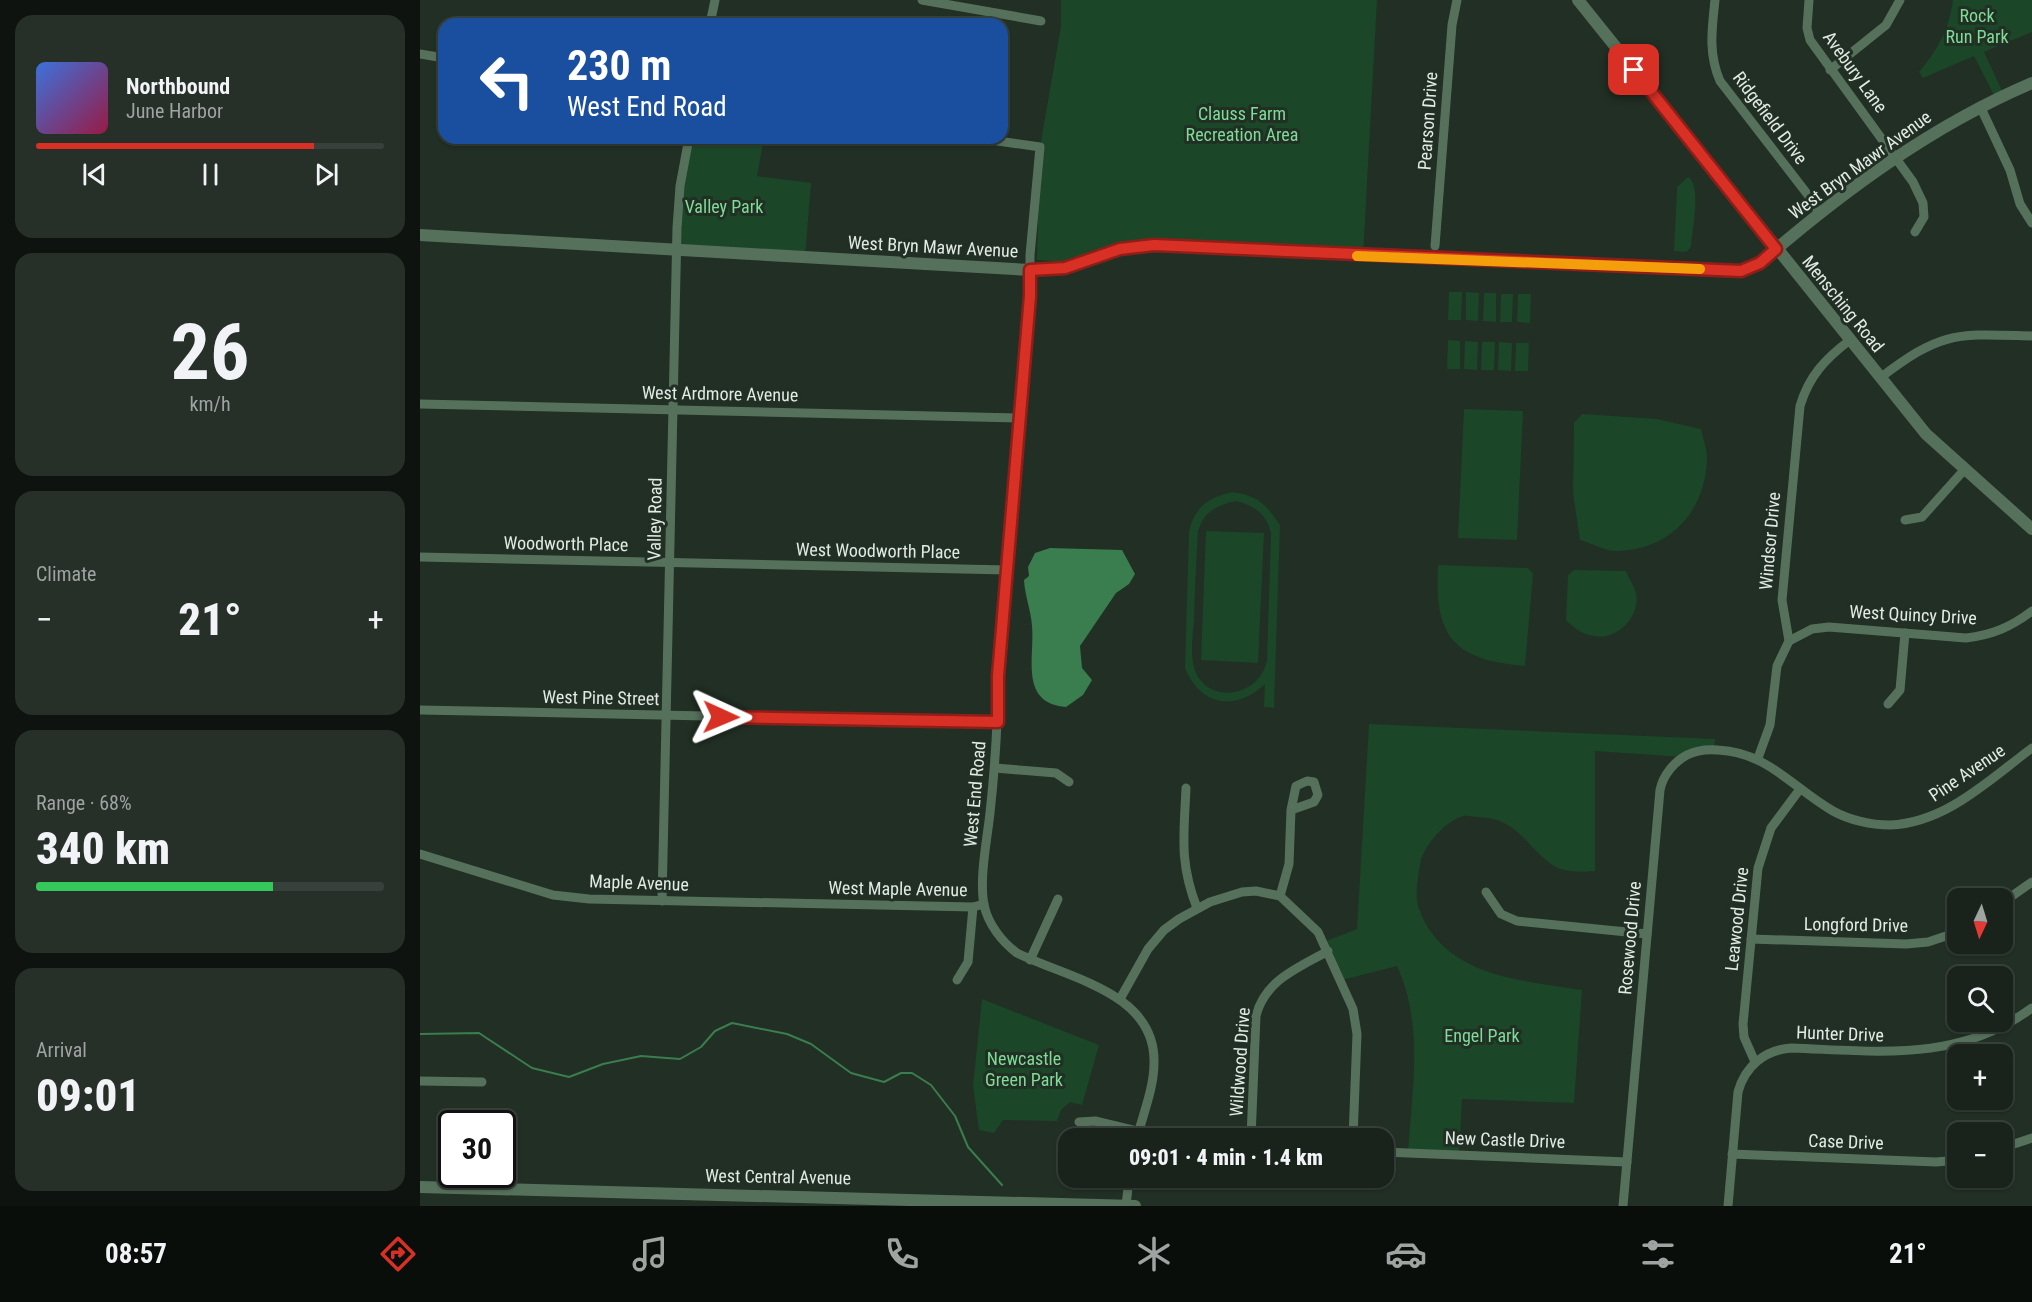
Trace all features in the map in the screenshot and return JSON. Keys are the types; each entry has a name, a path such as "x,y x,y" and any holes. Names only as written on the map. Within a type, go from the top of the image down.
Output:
{"street":[{"path":"711,18 715,0"},
{"path":"922,0 1041,21"},
{"name":"Pearson Drive","path":"1435,246 1452,25 1457,0"},
{"name":"Mensching Road","path":"1578,0 1926,434 2032,529"},
{"name":"Ridgefield Drive","path":"1714,0 1712,60 1720,81 1808,195 1820,215"},
{"name":"Avebury Lane","path":"1809,0 1807,28 1810,40 1896,157 1923,203 1924,217 1915,232"},
{"path":"1830,70 1886,25 1900,0"},
{"path":"420,54 438,57"},
{"name":"West Bryn Mawr Avenue","path":"420,235 1030,270 1065,268 1120,249 1154,245 1741,271 1760,263 1896,157 1980,106 2032,83"},
{"path":"1980,106 2010,170 2020,204 2032,223"},
{"name":"West End Road","path":"984,904 986,854 998,722 998,676 1040,147 1008,142"},
{"name":"Valley Road","path":"662,901 676,250 680,186 688,144"},
{"path":"1880,378 1914,352 1940,340 1965,334 2032,336"},
{"name":"Windsor Drive","path":"1789,641 1782,600 1800,406 1807,386 1824,360 1850,340"},
{"name":"West Ardmore Avenue","path":"420,404 1020,418"},
{"path":"1905,520 1922,518 1965,469"},
{"name":"Woodworth Place","path":"420,557 748,564"},
{"name":"West Woodworth Place","path":"748,564 1007,570"},
{"name":"West Quincy Drive","path":"1789,641 1812,630 1829,627 1966,638 1982,636 2008,627 2032,611"},
{"path":"1888,704 1900,690 1905,633"},
{"path":"1758,758 1770,724 1777,666 1789,641"},
{"name":"West Pine Street","path":"420,710 998,722"},
{"name":"Pine Avenue","path":"1758,758 1834,812 1849,818 1886,825 1908,823 1946,810 2032,748"},
{"name":"Rosewood Drive","path":"1623,1206 1660,790 1666,776 1683,757 1694,751 1724,750 1758,758"},
{"path":"995,768 1056,773 1069,782"},
{"path":"1186,788 1183,862 1187,884 1197,908"},
{"name":"Leawood Drive","path":"1755,1062 1744,1037 1743,1024 1758,868 1763,848 1772,828 1800,789"},
{"path":"1280,896 1289,864 1291,810"},
{"name":"Maple Avenue","path":"420,854 553,895 589,899 812,904"},
{"path":"2013,895 2032,882"},
{"path":"1120,999 1140,961 1164,930 1197,908 1242,892 1256,891 1280,896 1318,932 1347,991 1355,1018 1353,1128"},
{"path":"1486,892 1501,914 1517,921 1647,934"},
{"path":"1030,960 1058,898"},
{"name":"West Maple Avenue","path":"812,904 973,907 984,904"},
{"path":"984,904 1005,942 1030,960 1120,999 1142,1021 1153,1047 1153,1075 1140,1128"},
{"path":"957,980 968,962 973,907"},
{"name":"Longford Drive","path":"1751,939 1906,944 1928,942 1947,936"},
{"name":"Wildwood Drive","path":"1251,1128 1256,1016 1260,1001 1269,988 1328,951"},
{"name":"Hunter Drive","path":"1755,1062 1775,1050 1791,1048 1904,1052 1945,1048 1990,1033 2032,1008"},
{"path":"1728,1206 1738,1092 1745,1074 1755,1062"},
{"path":"420,1081 482,1082"},
{"path":"1079,1122 1095,1121 1116,1128"},
{"path":"2013,1144 2032,1138"},
{"name":"New Castle Drive","path":"1394,1152 1627,1162"},
{"name":"Case Drive","path":"1732,1154 1947,1161"},
{"name":"West Central Avenue","path":"420,1187 877,1202 1135,1206"},
{"path":"1126,1206 1129,1188"}],"green space":[{"name":"Clauss Farm Recreation Area","path":"1061,0 1377,0 1363,256 1154,245 1085,263 1037,260 1040,147 1061,26"},
{"name":"Rock Run Park","path":"1953,0 2032,0 2032,32 1984,52 2004,95 1996,99 1974,56 1923,78 1919,72 1942,39 1949,21"},
{"name":"Valley Park","path":"688,144 763,144 757,176 811,183 805,257 676,250"},
{"path":"1688,177 1695,189 1691,247 1686,252 1674,251 1677,187"},
{"path":"1449,292 1462,292 1461,320 1448,320"},
{"path":"1466,292 1479,293 1478,321 1466,320"},
{"path":"1484,293 1496,293 1496,322 1483,321"},
{"path":"1501,294 1513,294 1512,322 1500,322"},
{"path":"1518,294 1531,294 1530,323 1517,322"},
{"path":"1448,340 1460,341 1460,369 1447,369"},
{"path":"1465,341 1478,342 1477,370 1464,369"},
{"path":"1482,342 1495,342 1494,370 1481,370"},
{"path":"1499,342 1512,343 1511,371 1498,370"},
{"path":"1516,343 1529,343 1528,371 1515,371"},
{"path":"1464,409 1523,411 1517,540 1458,538"},
{"path":"1582,414 1657,419 1701,429 1707,457 1699,497 1681,525 1668,536 1653,544 1616,551 1580,540 1573,493 1574,423"},
{"path":"1233,492 1261,502 1280,525 1274,708 1264,707 1265,684 1242,699 1220,701 1200,690 1185,668 1191,523 1199,510 1210,500","holes":["1236,501 1254,508 1263,516 1271,534 1267,660 1262,673 1254,683 1244,689 1220,692 1209,688 1200,679 1193,661 1198,532 1207,514"]},
{"path":"1206,531 1264,533 1258,663 1201,660"},
{"path":"1438,565 1528,568 1533,574 1525,666 1480,658 1453,640 1445,627 1440,610"},
{"path":"1574,570 1626,571 1635,590 1637,602 1631,618 1619,631 1603,637 1594,636 1578,630 1566,620 1568,575"},
{"name":"Engel Park","path":"1369,724 1715,739 1714,750 1683,757 1595,751 1595,871 1572,871 1556,867 1511,827 1491,818 1463,816 1456,819 1442,829 1425,850 1418,880 1418,906 1429,930 1445,948 1464,961 1486,971 1534,983 1582,990 1574,1103 1462,1099 1459,1155 1408,1153 1413,1082 1413,1034 1411,1011 1397,966 1342,980 1324,942 1357,929"},
{"name":"Newcastle Green Park","path":"982,999 1099,1045 1082,1105 1070,1102 1061,1110 1057,1121 1003,1120 994,1133 979,1130 973,1086"}],"shaded area":[{"path":"1050,548 1122,550 1135,574 1129,584 1116,593 1080,646 1082,668 1092,680 1083,695 1066,707 1051,704 1041,697 1032,677 1032,626 1024,580 1029,576 1028,567 1035,553"}],"waterway":[{"path":"420,1034 479,1033 532,1068 569,1077 603,1064 641,1056 680,1059 701,1047 715,1031 732,1023 787,1034 811,1044 851,1073 884,1082 901,1073 912,1073 931,1085 955,1116 968,1147 1002,1185"}],"slow traffic":[{"path":"1357,256 1700,269"}],"route":[{"path":"721,717 998,722 998,676 1030,296 1030,270 1065,268 1085,263 1120,249 1154,245 1741,271 1760,263 1776,249 1634,70"}]}
